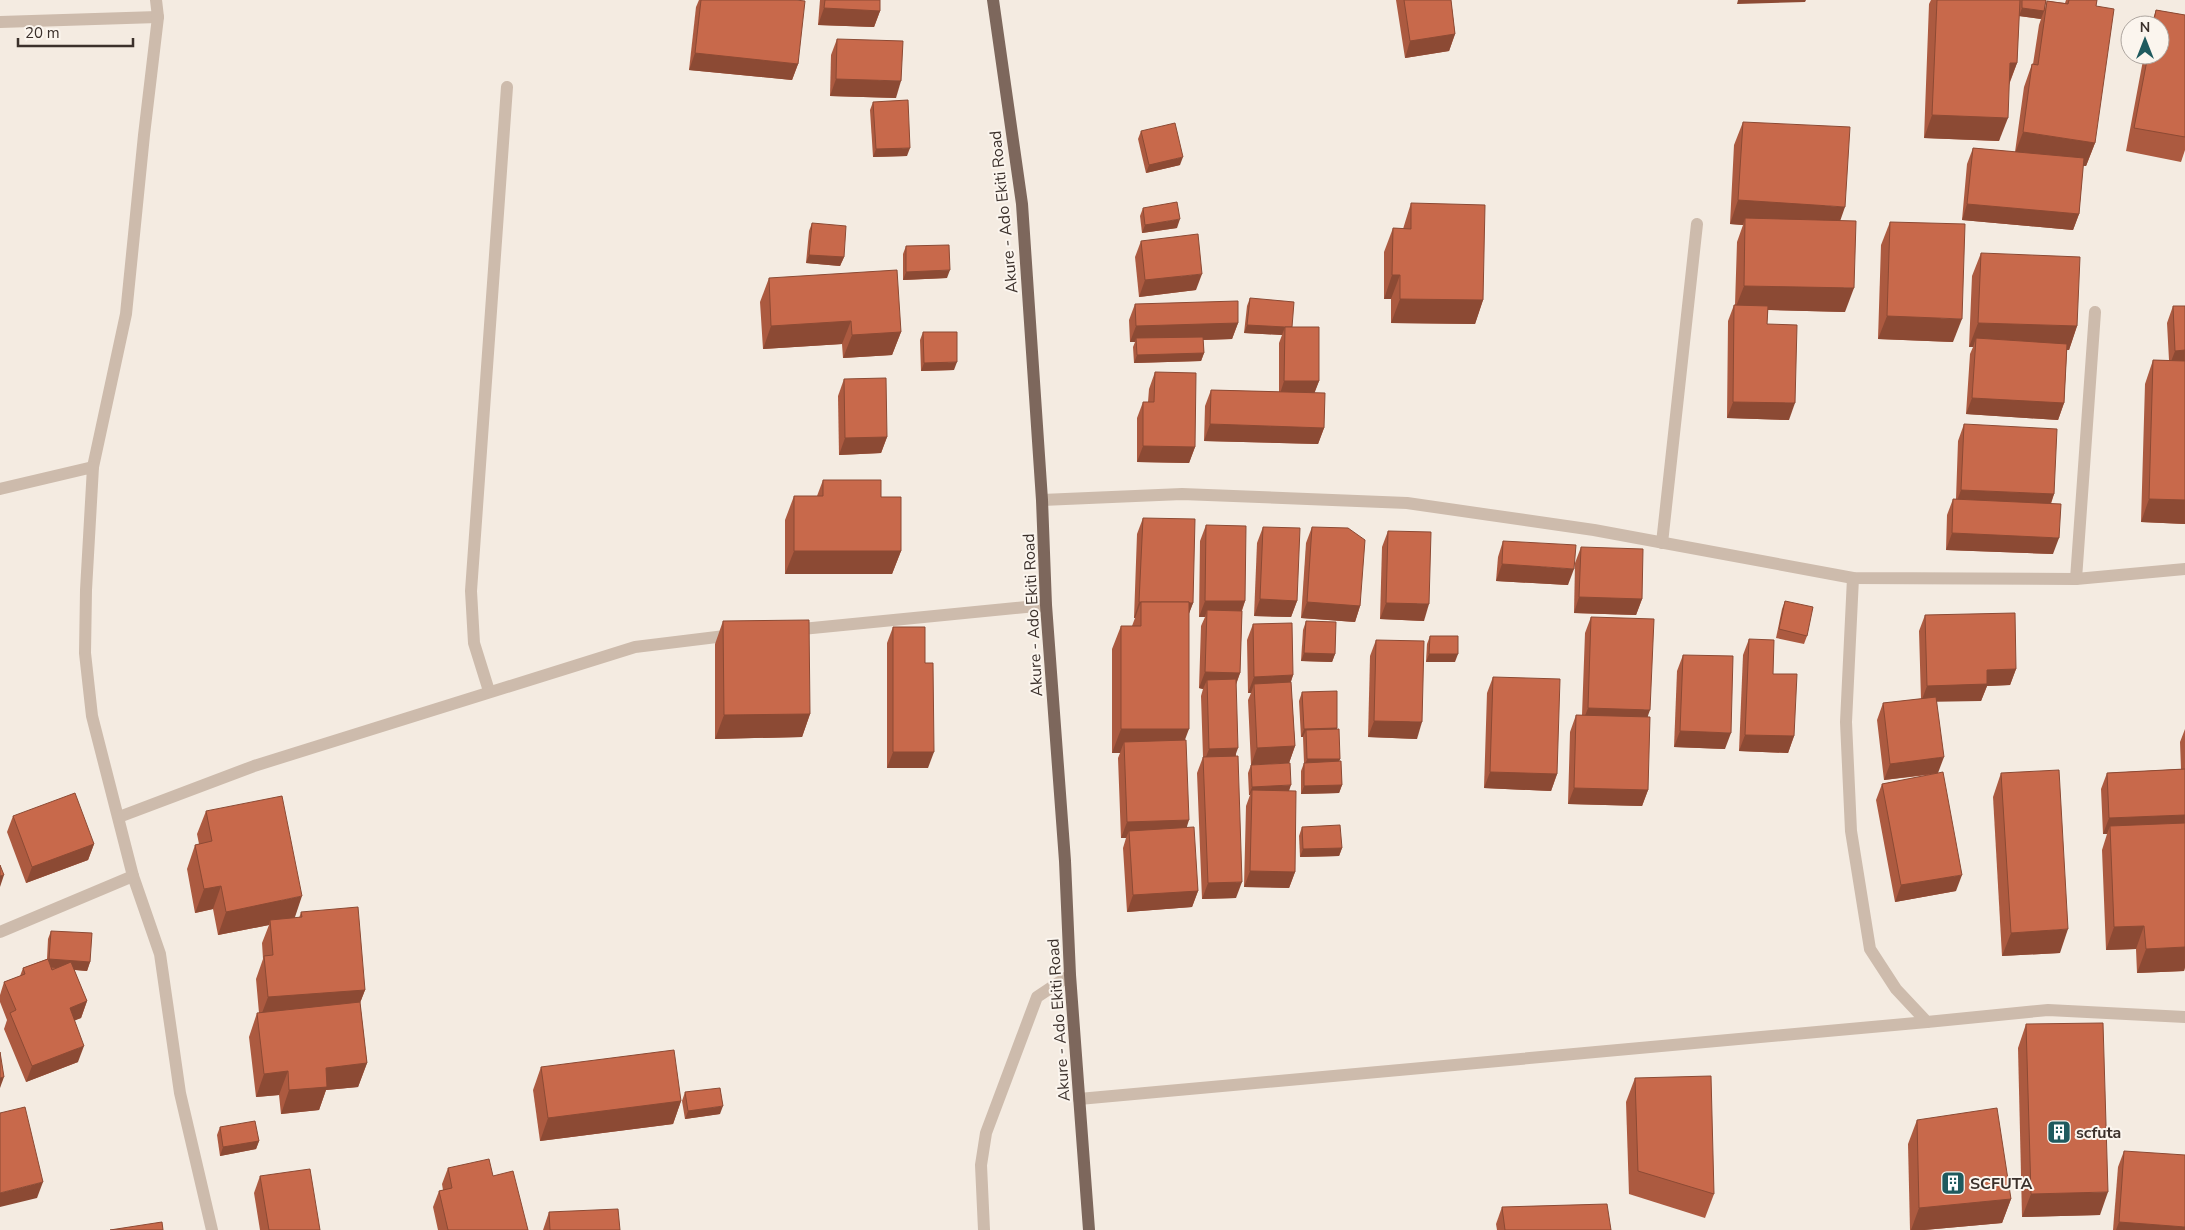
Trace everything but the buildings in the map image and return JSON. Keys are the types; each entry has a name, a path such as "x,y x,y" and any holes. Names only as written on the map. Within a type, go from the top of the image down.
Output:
{"main road":[{"name":"Akure - Ado Ekiti Road","path":"993,0 1022,204 1042,500 1046,605 1065,861 1070,975 1089,1230"}],"street":[{"path":"156,0 158,17 126,314 93,467 86,590 85,653 92,716 133,876 160,954 180,1093 212,1230"},
{"path":"0,22 158,17"},
{"path":"488,691 474,644 471,592 507,88"},
{"path":"1662,543 1697,224"},
{"path":"2076,580 2095,312"},
{"path":"0,489 93,467"},
{"path":"1042,500 1182,494 1407,503 1594,530 1853,578 2076,580 2185,569"},
{"path":"1853,578 1846,722 1851,830 1870,949 1896,989 1927,1022"},
{"path":"781,631 1046,605"},
{"path":"119,817 254,766 488,691 635,647 742,634"},
{"path":"0,932 133,876"},
{"path":"984,1230 981,1165 986,1133 1037,997 1070,975"},
{"path":"1079,1099 2048,1010 2185,1017"}],"place":[{"name":"scfuta","path":"2059,1132"},
{"name":"SCFUTA","path":"1953,1183"}]}
